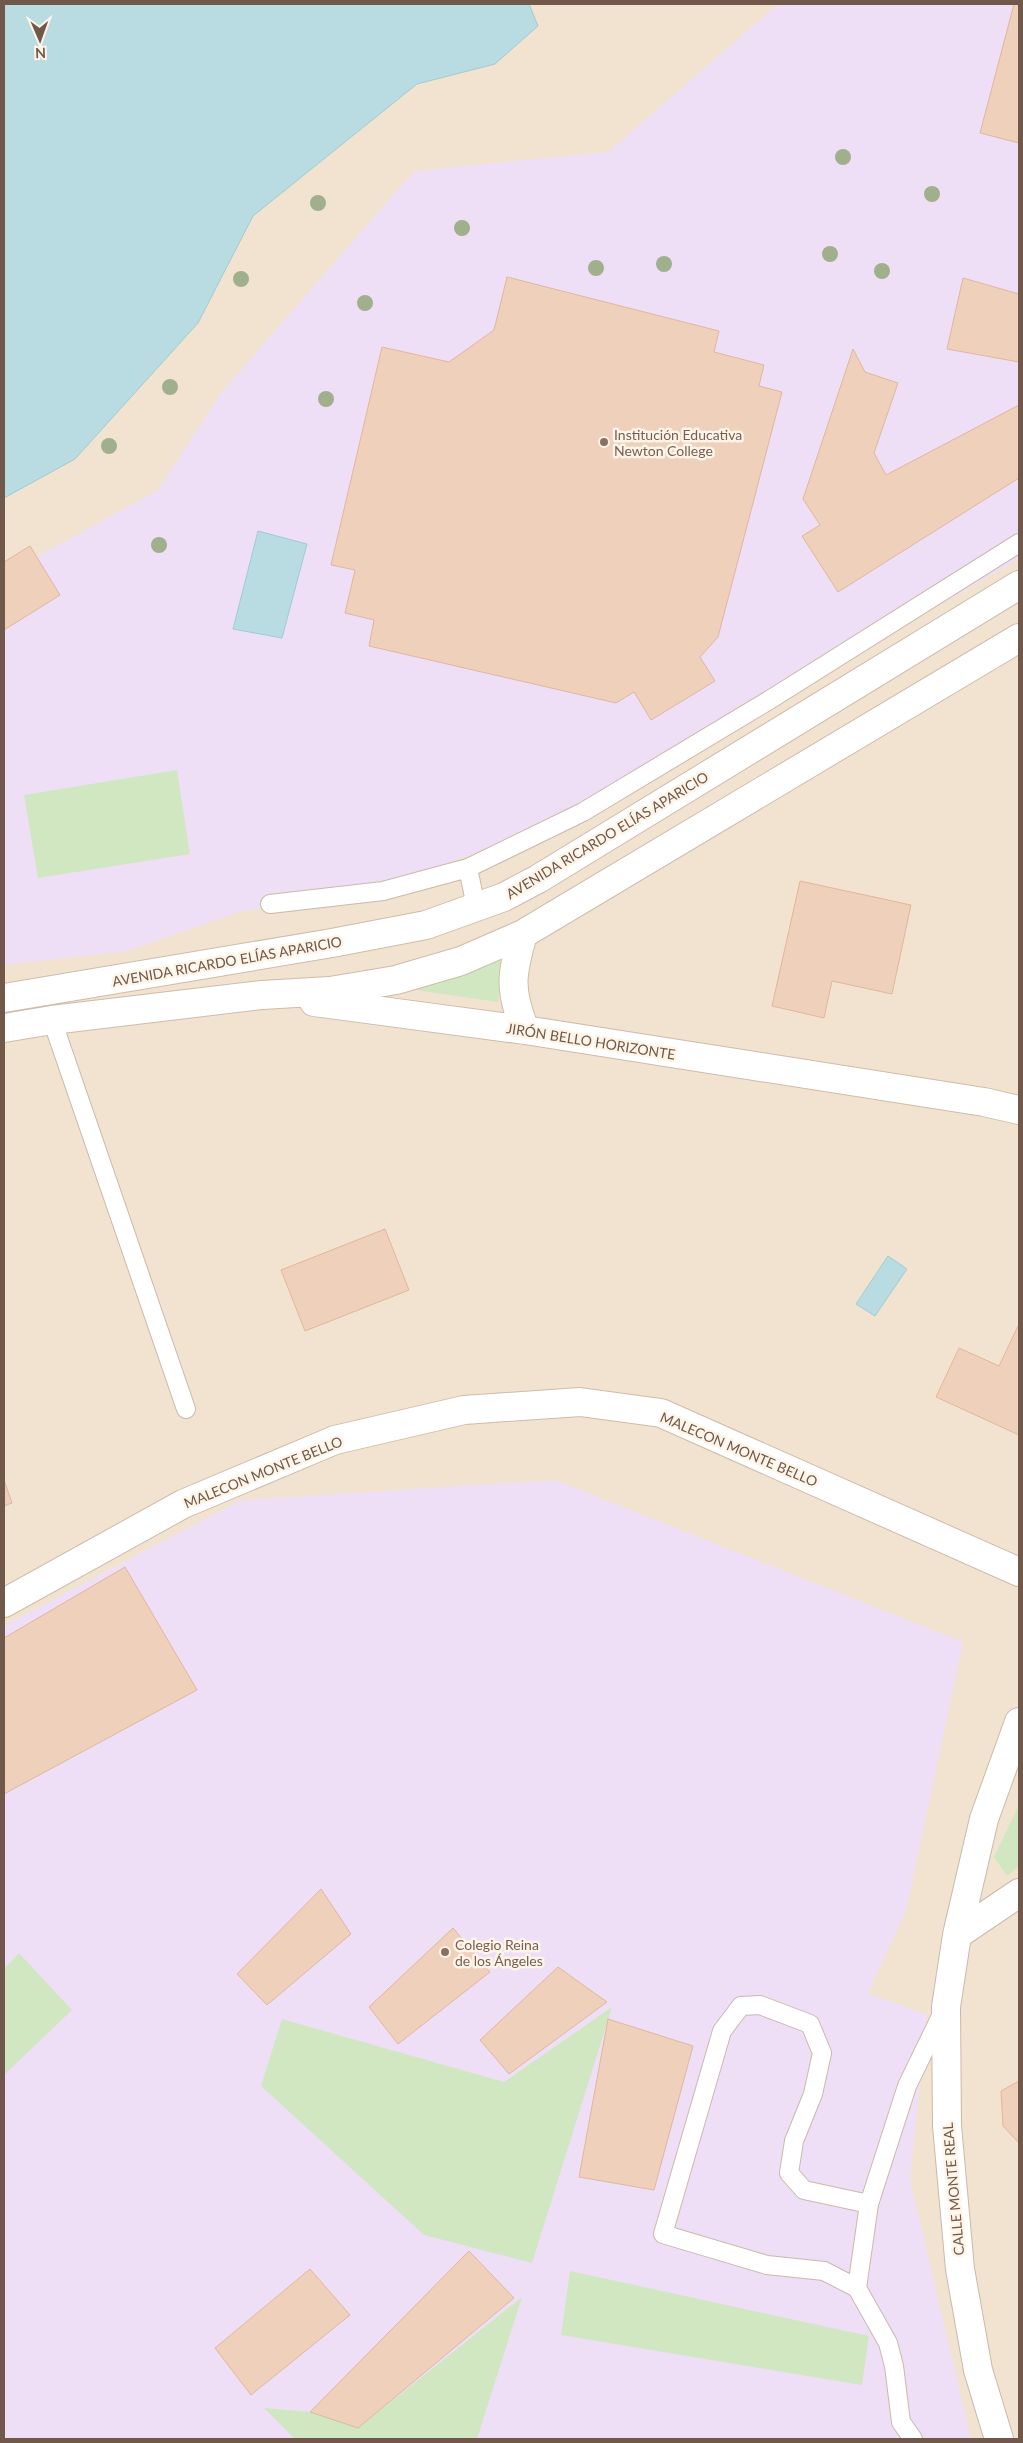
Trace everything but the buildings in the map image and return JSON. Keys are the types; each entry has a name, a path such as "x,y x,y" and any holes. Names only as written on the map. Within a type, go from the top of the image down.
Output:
{"street":[{"name":"AVENIDA RICARDO ELÍAS APARICIO","path":"4,998 426,925 504,897 538,879 1019,586"},
{"path":"4,1028 52,1020 262,995 330,991 396,980 461,961 523,934 1019,638"},
{"path":"523,934 513,968 514,1003 525,1030"},
{"name":"JIRÓN BELLO HORIZONTE","path":"163,972 262,995 525,1030 984,1102 1019,1110"},
{"name":"MALECON MONTE BELLO","path":"4,1603 184,1504 335,1440 464,1410 580,1402 661,1413 1019,1572"},
{"name":"CALLE MONTE REAL","path":"999,2439 978,2370 960,2269 947,2126 946,2006 957,1935 984,1819 1019,1722"},
{"path":"957,1935 1019,1893"}],"lane":[{"path":"270,904 382,891 468,868 583,812 771,699 1019,543"},
{"path":"468,868 476,907"},
{"path":"52,1020 186,1409"},
{"path":"869,2204 804,2190 789,2173 794,2141 813,2094 822,2054 810,2024 760,2006 741,2006 722,2031 663,2234 767,2265 824,2271 858,2288 888,2343 894,2366 901,2422 913,2439"},
{"path":"858,2288 869,2204 907,2086 946,2006"}],"shaded area":[{"path":"4,4 1019,4 1019,2439 4,2439"},
{"name":"Institución Educativa Newton College","path":"778,4 1019,4 1019,559 559,824 433,868 345,895 239,912 127,951 4,965 4,575 158,490 221,393 414,171 608,152"},
{"name":"Colegio Reina de los Ángeles","path":"555,1480 963,1642 906,1911 868,1993 927,2015 910,2180 971,2439 4,2439 4,1626 241,1500"}],"green space":[{"path":"177,770 190,854 38,878 24,795"},
{"path":"502,958 498,1002 415,990"},
{"path":"1019,1805 1019,1866 1007,1876 994,1857"},
{"path":"19,1953 72,2010 4,2075 4,1969"},
{"path":"612,2007 532,2263 424,2235 261,2086 282,2019 504,2082"},
{"path":"570,2271 869,2336 862,2385 561,2335"},
{"path":"522,2297 477,2439 295,2439 264,2408 310,2412 358,2428"}],"water":[{"path":"4,4 529,4 538,26 495,64 417,84 253,216 198,323 75,459 4,498"},
{"path":"258,531 307,544 282,638 233,629"},
{"path":"888,1256 907,1269 875,1316 856,1304"}],"place":[{"name":"Institución Educativa Newton College","path":"604,442"},
{"name":"Colegio Reina de los Ángeles","path":"445,1952"}]}
